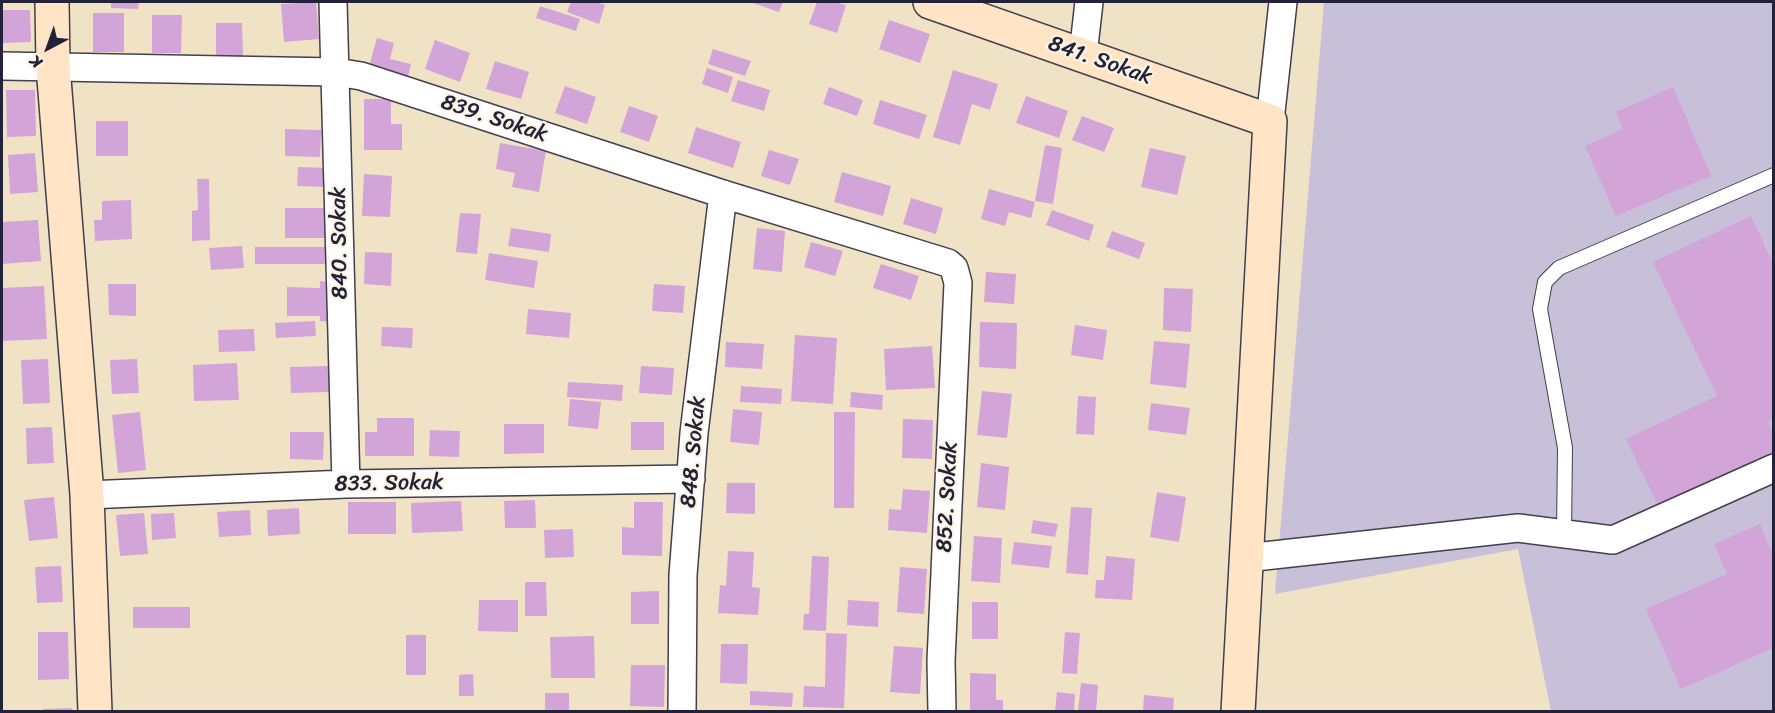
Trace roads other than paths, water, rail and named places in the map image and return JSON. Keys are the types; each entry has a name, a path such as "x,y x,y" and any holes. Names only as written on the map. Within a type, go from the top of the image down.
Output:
{"street":[{"path":"52,2 53,66 87,495 95,711"},
{"name":"840. Sokak","path":"333,2 346,484"},
{"name":"841. Sokak","path":"930,2 1270,121"},
{"path":"1083,55 1089,2"},
{"path":"1238,711 1270,121 1283,2"},
{"name":"839. Sokak","path":"2,66 336,72 381,82 723,194 948,263 954,268 958,282"},
{"name":"848. Sokak","path":"682,711 684,575 691,479 723,194"},
{"name":"852. Sokak","path":"942,711 941,661 958,282"},
{"path":"1246,558 1518,528 1613,540 1773,468"},
{"name":"833. Sokak","path":"87,495 346,484 691,479"}],"lane":[{"path":"1564,534 1567,479 1565,448 1540,309 1545,282 1559,268 1773,175"}]}
